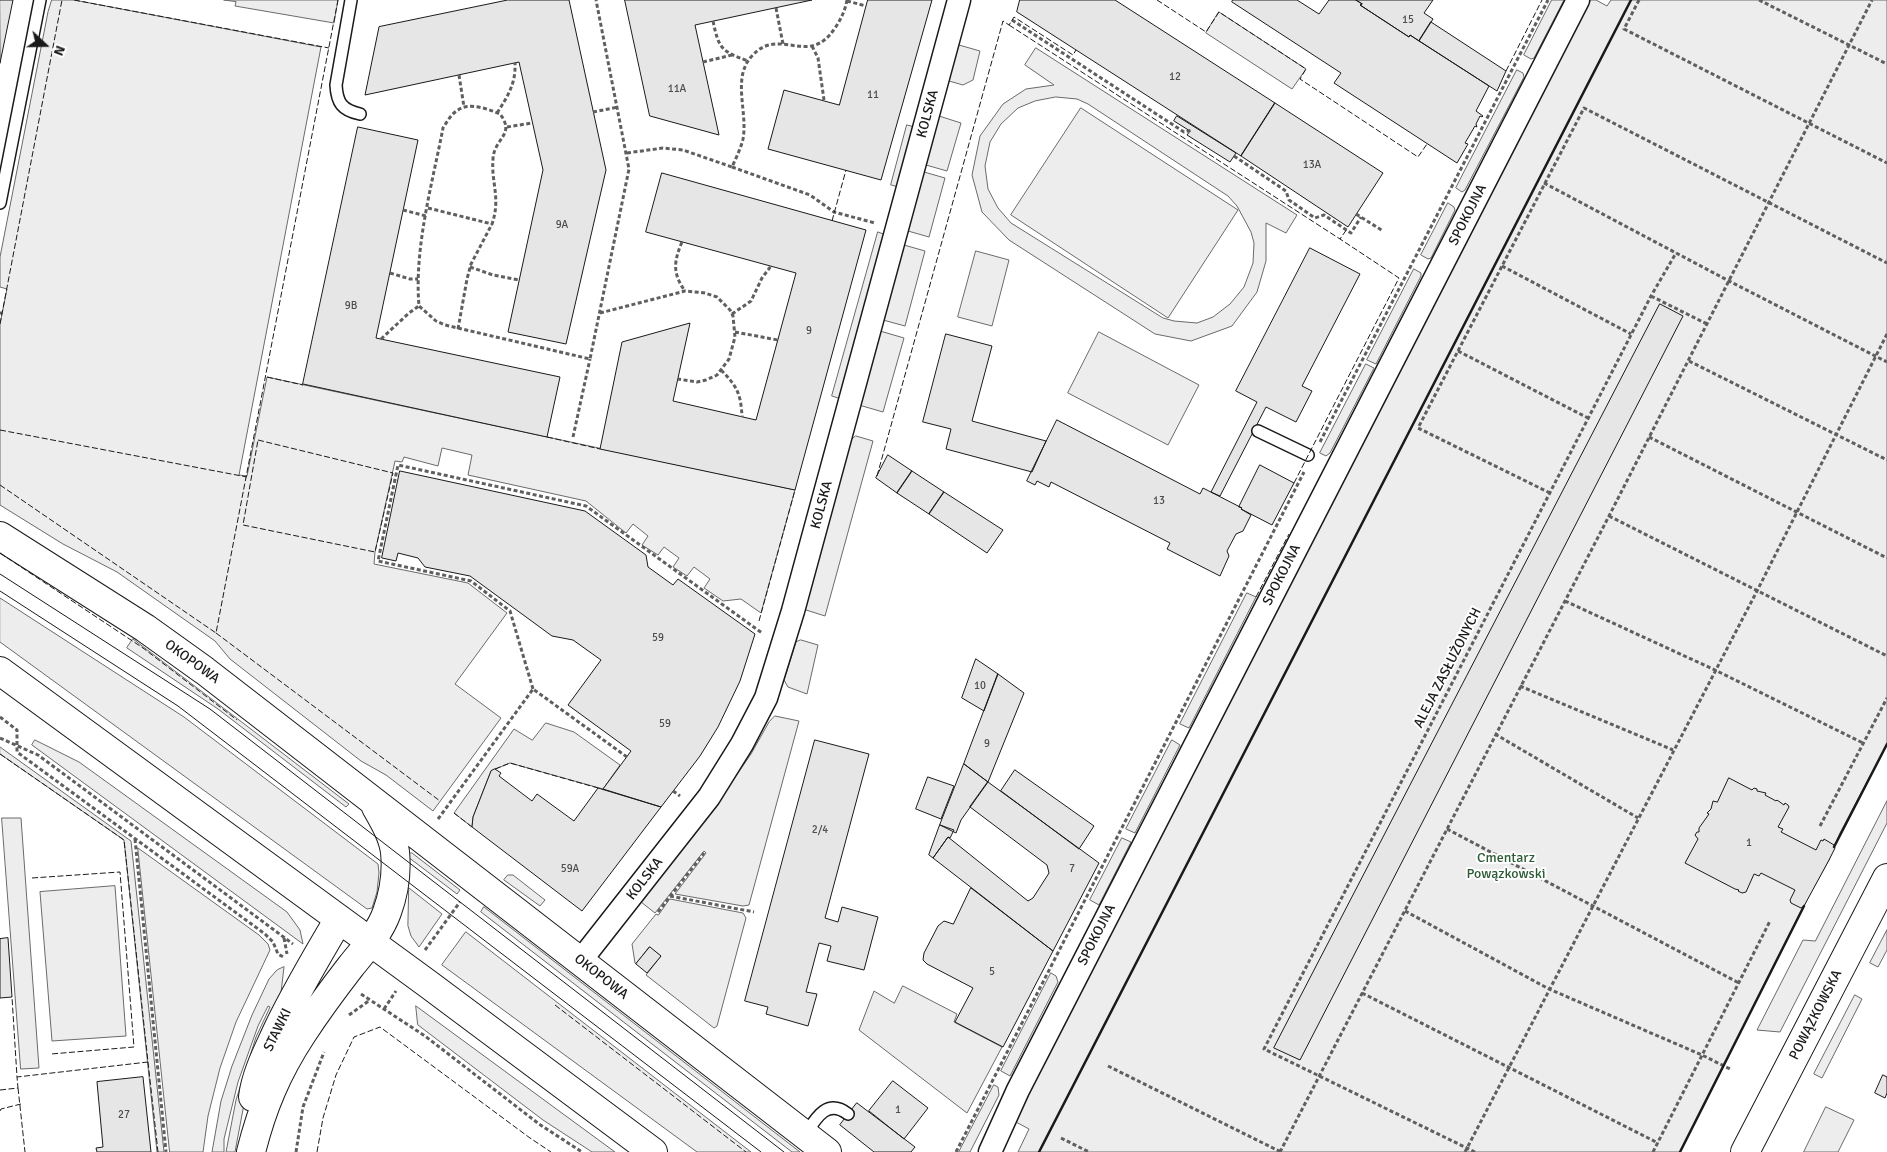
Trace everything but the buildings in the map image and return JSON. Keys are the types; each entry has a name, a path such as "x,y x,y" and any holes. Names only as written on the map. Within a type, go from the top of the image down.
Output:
{"main road":[{"name":"OKOPOWA","path":"0,536 145,628 205,671 827,1152"},
{"path":"0,671 653,1152"},
{"name":"OKOPOWA","path":"370,942 387,914 394,890 395,870 394,851 388,829 374,803"},
{"name":"POWĄZKOWSKA","path":"1745,1152 1887,878"},
{"name":"STAWKI","path":"247,1152 248,1127 254,1085 265,1057 287,1010 339,919"},
{"name":"STAWKI","path":"251,1152 258,1122 270,1090 282,1067 322,1004 370,942"}],"street":[{"name":"KOLSKA","path":"581,960 709,797 742,744 766,698 796,602 959,0"},
{"name":"SPOKOJNA","path":"990,1152 1018,1090 1578,0"}],"lane":[{"path":"0,203 40,0"},
{"path":"351,0 336,85 337,97 341,105 349,111 360,114"},
{"path":"1258,430 1310,457"},
{"path":"805,1135 817,1116 829,1108 841,1108 848,1114"}],"path":[{"path":"573,437 627,188 629,169 596,0"},
{"path":"732,167 743,138 742,85 743,72 748,61 763,48 773,44 812,46 824,42 831,35 840,20 847,0 866,6"},
{"path":"956,1152 1310,457 1548,0"},
{"path":"1639,0 1624,29 1887,163"},
{"path":"1759,0 1887,64"},
{"path":"1108,1066 1280,1152 1495,734 1610,516 1872,0"},
{"path":"776,8 783,44"},
{"path":"1012,20 1184,132 1192,130"},
{"path":"713,21 719,44 726,52 748,61"},
{"path":"812,46 818,58 824,100"},
{"path":"703,62 733,55"},
{"path":"497,113 513,85 516,74 515,63"},
{"path":"459,75 464,107"},
{"path":"458,329 470,267 495,215 496,193 493,158 495,147 505,134 507,127 504,120 497,113 485,108 464,107 457,110 443,128 418,264 419,306 436,321 458,329 590,359"},
{"path":"593,112 618,107"},
{"path":"1550,493 1418,428 1584,108 1887,262"},
{"path":"507,127 532,123"},
{"path":"627,153 663,148 683,150 810,195 834,212 874,223"},
{"path":"1234,156 1286,191 1289,200 1315,218 1324,215 1351,232 1361,217"},
{"path":"1544,183 1729,282 1887,362"},
{"path":"428,208 492,224"},
{"path":"403,210 426,216"},
{"path":"1356,214 1383,232"},
{"path":"682,242 675,262 678,280 685,291"},
{"name":"ALEJA ZASŁUŻONYCH","path":"1319,1076 1264,1049 1631,334 1676,253"},
{"path":"732,314 745,307 751,301 762,278 771,266"},
{"path":"1502,266 1631,334"},
{"path":"470,267 493,275 519,280"},
{"path":"390,273 410,279 418,279"},
{"path":"600,313 685,291 705,293 716,297 732,314 735,332 729,359 721,370 712,377 697,382 678,379"},
{"path":"1651,296 1708,324"},
{"path":"381,340 419,306"},
{"path":"735,332 778,340"},
{"path":"1466,1150 1758,590 1887,334"},
{"path":"1458,351 1588,418"},
{"path":"1689,361 1887,460"},
{"path":"721,370 736,387 741,398 742,417"},
{"path":"1649,437 1887,558"},
{"path":"627,757 534,689 510,611 471,581 378,561 398,465 586,506 762,633"},
{"path":"1610,516 1887,656"},
{"path":"1565,601 1715,670 1863,743"},
{"path":"1520,686 1673,750"},
{"path":"436,821 534,689"},
{"path":"1820,826 1887,698"},
{"path":"0,717 17,730 17,752 265,934 273,942 278,954 287,959"},
{"path":"1495,734 1638,818"},
{"path":"0,738 38,755 296,946"},
{"path":"1447,829 1739,983"},
{"path":"135,839 166,1152"},
{"path":"658,912 704,853"},
{"path":"670,896 754,912"},
{"path":"422,954 463,898"},
{"path":"1405,911 1549,989 1702,1055 1732,1070"},
{"path":"1653,1152 1770,922"},
{"path":"384,1009 396,990"},
{"path":"359,992 425,1036 539,1124 582,1152"},
{"path":"1362,993 1658,1143"},
{"path":"296,1152 303,1107 325,1049"},
{"path":"1319,1076 1466,1150 1475,1152"},
{"path":"1062,1138 1089,1152"}],"shaded area":[{"path":"52,0 74,0 321,47 239,475 247,476 267,377 795,490 761,613 741,599 723,601 704,588 710,579 694,567 687,576 673,567 679,558 664,547 658,555 642,545 648,536 633,524 626,533 586,501 468,475 472,455 442,448 438,466 404,457 402,462 395,461 374,564 468,583 507,613 455,684 501,718 433,811 386,775 361,761 230,659 215,641 117,572 63,544 0,505 0,324 7,289 0,287 0,257 48,12"},
{"path":"224,0 338,0 334,23 235,6 236,2"},
{"path":"1552,0 1564,0 1534,58 1531,59 1524,55"},
{"name":"Cmentarz Powązkowski","path":"1591,0 1596,0 1607,6 1611,0 1887,0 1887,744 1840,833 1829,860 1680,1152 1018,1152 1029,1129 1014,1121"},
{"path":"1219,12 1306,69 1292,89 1206,33"},
{"path":"959,45 980,51 973,80 963,85 949,81"},
{"path":"1036,48 1297,215 1286,233 1266,223 1266,261 1257,292 1232,326 1191,341 1155,334 1009,240 982,212 972,175 980,136 1003,104 1026,89 1054,85 1025,65","holes":["1056,97 1077,99 1088,104 1228,196 1237,206 1251,232 1254,243 1253,263 1244,287 1230,304 1213,317 1197,323 1163,318 1011,223 998,208 988,189 985,166 990,142 1001,124 1018,108 1035,101"]},
{"path":"1517,70 1523,73 1524,77 1465,190 1462,192 1456,188"},
{"path":"1081,108 1238,210 1168,318 1011,215"},
{"path":"939,116 961,123 947,171 926,165"},
{"path":"907,125 915,127 899,187 891,185"},
{"path":"924,172 945,178 929,237 908,231"},
{"path":"1448,203 1455,210 1431,258 1428,259 1421,255"},
{"path":"878,232 886,235 841,399 832,396"},
{"path":"904,245 925,251 905,326 883,320"},
{"path":"976,251 1009,260 992,326 958,317"},
{"path":"1414,269 1421,273 1421,276 1376,364 1367,360"},
{"path":"880,331 904,338 883,412 859,405"},
{"path":"1099,332 1199,385 1168,445 1068,393"},
{"path":"1366,364 1374,368 1330,453 1326,456 1320,453"},
{"path":"856,436 873,441 825,616 803,609 851,440"},
{"path":"1247,593 1256,597 1189,728 1180,724"},
{"path":"0,598 184,717 378,864 377,892 372,908 367,909 0,642"},
{"path":"133,639 349,804 346,807 218,709 127,648"},
{"path":"801,640 818,645 807,694 788,687 784,680 796,642"},
{"path":"775,716 799,721 749,905 743,906 675,894 706,853 704,851 655,913 641,902 711,812 751,754 769,722"},
{"path":"546,723 574,732 620,765 603,789 510,763 491,771 473,817 472,827 454,813 514,729 532,740"},
{"path":"35,740 79,762 287,912 300,930 303,944 32,745"},
{"path":"1172,740 1180,745 1135,833 1126,829"},
{"path":"0,747 131,841 164,1152 157,1152 124,840 0,754"},
{"path":"1887,801 1887,823 1780,1032 1757,1030 1803,940 1815,941"},
{"path":"2,818 21,818 39,1068 21,1069"},
{"path":"1122,838 1131,842 1099,905 1090,900"},
{"path":"138,848 259,935 268,944 270,950 236,1022 220,1068 208,1116 203,1152 170,1152"},
{"path":"412,853 460,890 457,894 408,857"},
{"path":"508,875 513,875 545,900 540,906 504,880"},
{"path":"115,886 126,1036 52,1041 40,892"},
{"path":"409,888 442,914 419,947 411,936 408,926"},
{"path":"670,899 743,913 746,918 717,1026 714,1028 646,975 661,956 649,947 635,963 632,944"},
{"path":"484,907 800,1152 792,1152 481,912"},
{"path":"1887,930 1887,950 1878,967 1870,963"},
{"path":"466,932 751,1152 697,1152 442,965"},
{"path":"284,967 281,993 274,1006 278,1012 247,1088 235,1152 226,1152 236,1100 256,1037 270,1007 268,1006 258,1026 238,1082 224,1139 224,1152 212,1152 221,1101 232,1066 252,1015 269,979 277,970"},
{"path":"1051,973 1056,976 1058,982 1010,1076 1001,1071"},
{"path":"903,986 957,1014 954,1022 1002,1047 967,1113 859,1030 874,991 894,1003"},
{"path":"1855,995 1862,999 1822,1078 1814,1074"},
{"path":"416,1006 615,1152 592,1152 543,1120 418,1025"},
{"path":"994,1085 998,1087 999,1095 970,1152 959,1152"},
{"path":"1826,1107 1854,1120 1838,1152 1804,1152"}],"tram line":[{"path":"0,574 210,709 784,1152"},
{"path":"0,591 178,706 761,1152"}],"fence":[{"path":"0,324 62,0"},
{"path":"74,0 329,48"},
{"path":"0,485 216,633 338,0"},
{"path":"1157,0 1206,32 1219,12 1306,69 1300,79 1418,157 1427,144"},
{"path":"1506,71 1542,0"},
{"path":"877,476 1003,21 1009,25 1014,17 1073,55 1076,50"},
{"path":"1009,25 1340,239"},
{"path":"832,221 846,170"},
{"path":"1294,483 1399,278 1340,239 1347,229"},
{"path":"267,377 303,385"},
{"path":"0,430 247,477"},
{"path":"547,437 600,449"},
{"path":"258,440 393,473 375,552 243,525 258,440"},
{"path":"759,621 795,490"},
{"path":"1256,597 1289,534"},
{"path":"0,553 143,648 237,720"},
{"path":"216,633 440,801"},
{"path":"0,754 124,840 148,1062 17,1077 12,997"},
{"path":"495,769 510,763 598,788"},
{"path":"454,813 472,827"},
{"path":"32,878 120,872 134,1047 51,1054"},
{"path":"555,1005 746,1152"},
{"path":"317,1152 323,1118 336,1075 354,1037 380,1027 551,1152"},
{"path":"148,1062 158,1152"},
{"path":"0,1090 18,1088 17,1077"},
{"path":"18,1088 25,1152"},
{"path":"0,1111 1,1109 21,1104"}],"wall":[{"path":"1039,1152 1631,0"},
{"path":"1834,847 1887,744"},
{"path":"1680,1152 1804,906"}]}
